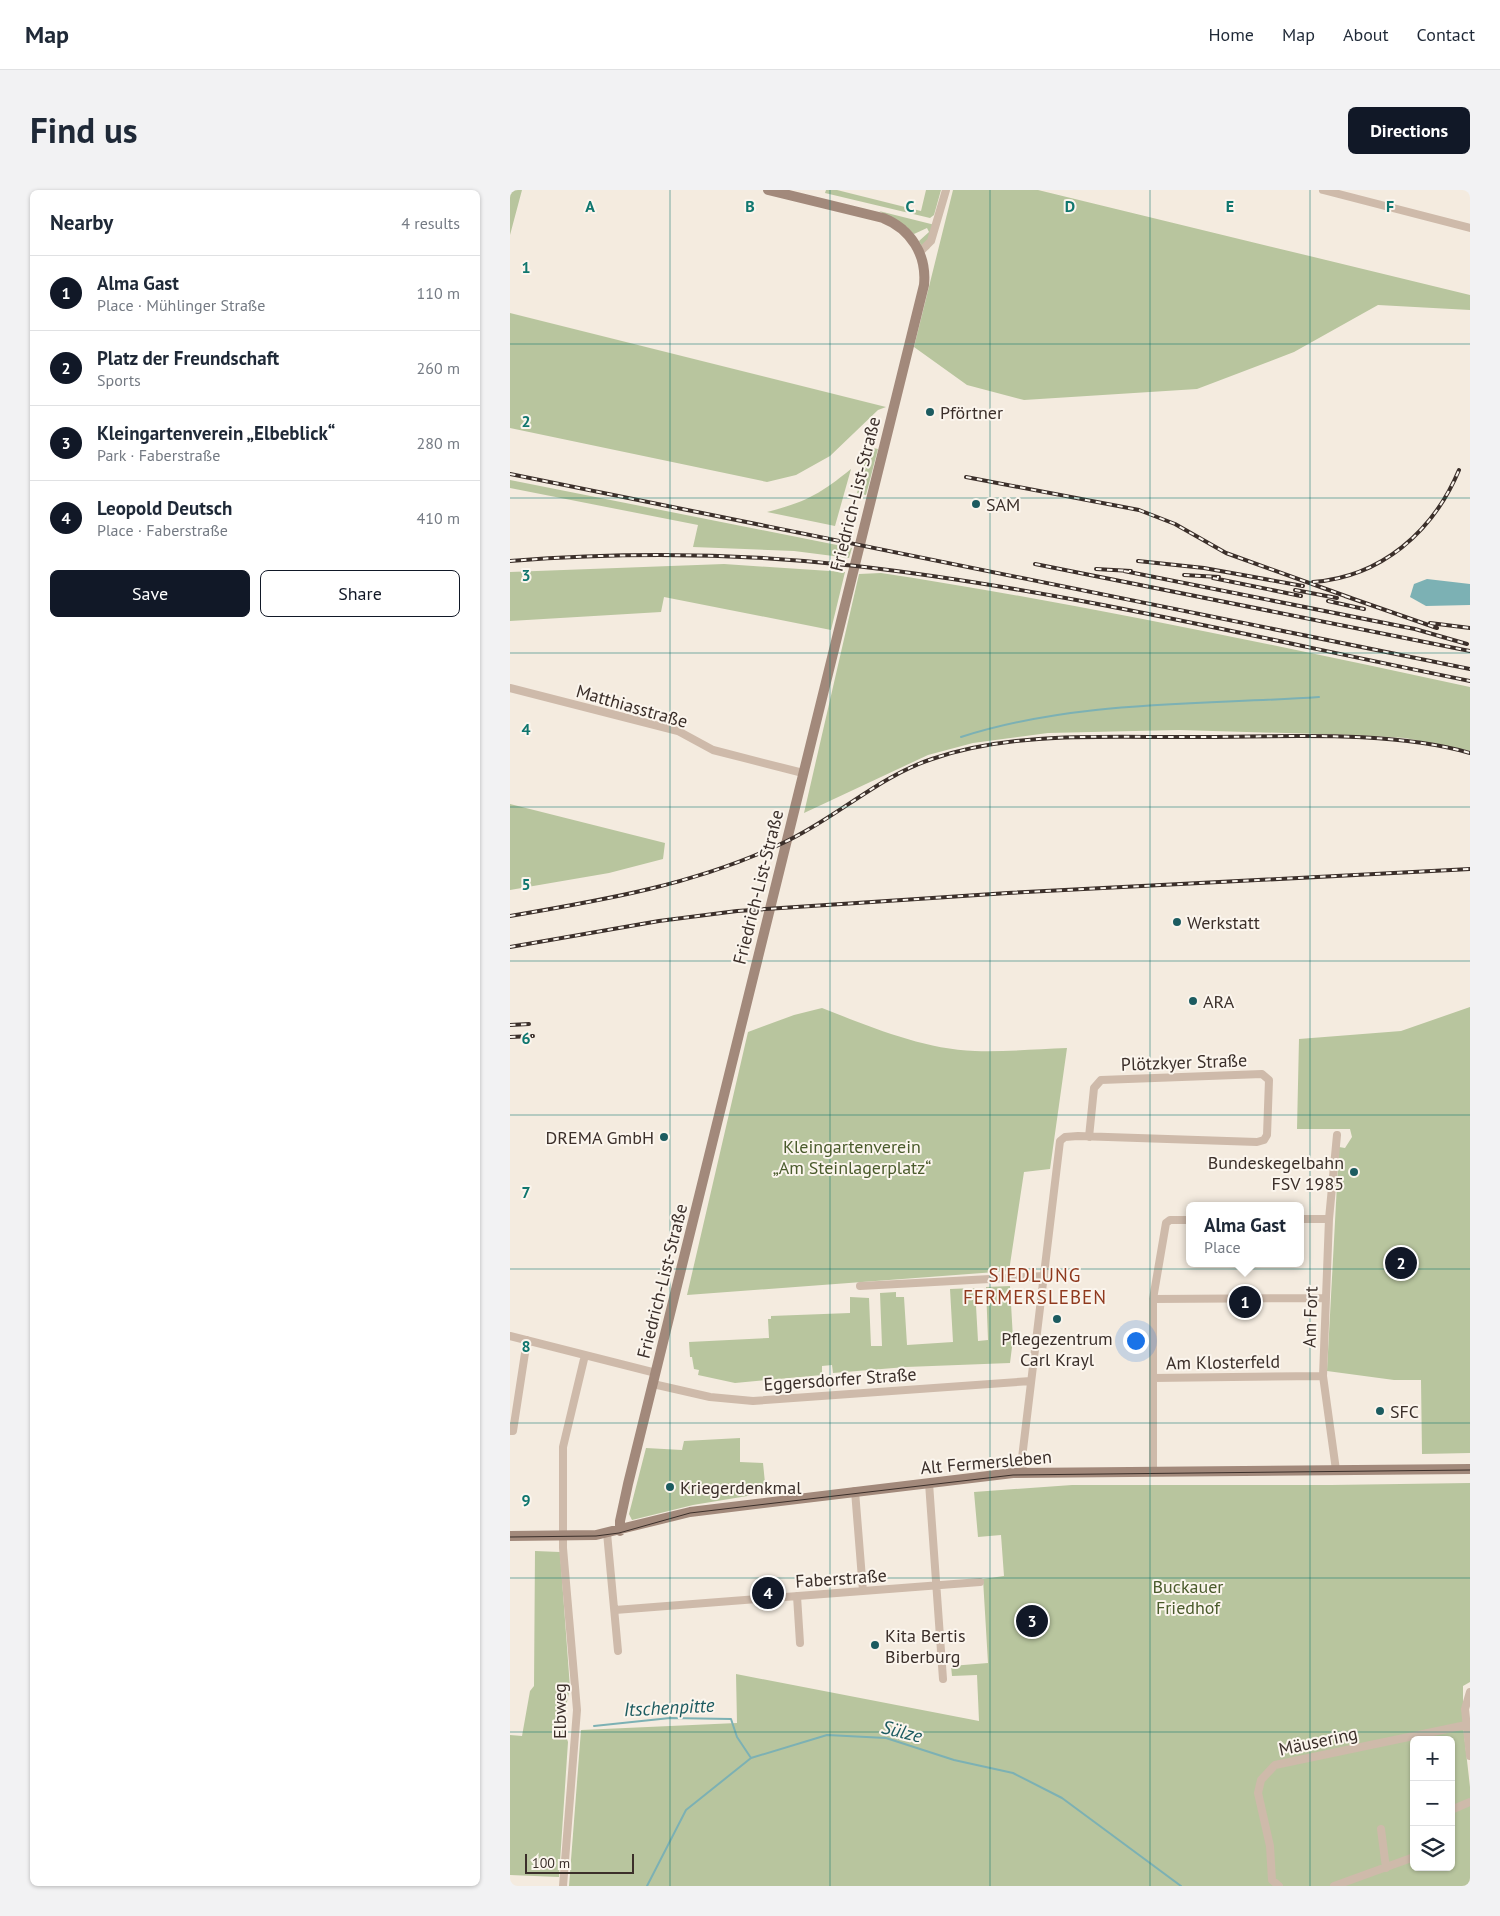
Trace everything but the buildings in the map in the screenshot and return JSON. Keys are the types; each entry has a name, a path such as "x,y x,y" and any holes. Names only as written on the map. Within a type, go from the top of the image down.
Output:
{"street":[{"path":"768,190 886,220 906,233 920,252 931,241 946,190"},
{"path":"1323,190 1470,228"},
{"name":"Friedrich-List-Straße","path":"620,1530 622,1511 653,1384 923,291 924,269 920,252"},
{"name":"Matthiasstraße","path":"510,688 675,730 713,750 803,773"},
{"name":"Plötzkyer Straße","path":"1044,1276 1060,1141 1064,1137 1257,1142 1264,1140 1268,1135 1268,1080 1262,1074 1101,1080 1094,1088 1089,1137"},
{"name":"Am Fort","path":"1336,1470 1323,1376 1329,1219 1337,1135"},
{"path":"1304,1219 1329,1219"},
{"path":"1153,1471 1153,1299 1168,1221 1186,1220"},
{"path":"860,1286 1044,1276 1022,1458 1023,1473"},
{"path":"1153,1299 1325,1298"},
{"path":"510,1336 656,1373"},
{"path":"510,1431 513,1431 527,1340"},
{"name":"Elbweg","path":"563,1886 577,1710 562,1536 563,1447 585,1355"},
{"name":"Am Klosterfeld","path":"1153,1378 1323,1376"},
{"name":"Eggersdorfer Straße","path":"653,1384 710,1397 753,1401 1031,1381"},
{"name":"Alt Fermersleben","path":"510,1536 562,1536 607,1533 690,1512 855,1491 1023,1473 1470,1468"},
{"path":"928,1483 938,1586 943,1679"},
{"path":"855,1491 863,1591"},
{"path":"607,1533 618,1651"},
{"name":"Faberstraße","path":"615,1610 980,1582"},
{"path":"797,1596 800,1643"},
{"path":"1470,1692 1465,1709 1470,1756"},
{"name":"Mäusering","path":"1279,1886 1272,1880 1270,1846 1258,1793 1261,1780 1275,1765 1466,1725"},
{"path":"1455,1808 1470,1802"},
{"path":"1381,1829 1386,1868"},
{"path":"1334,1886 1410,1859"}],"green space":[{"path":"510,190 522,190 510,235"},
{"path":"826,190 837,190 921,211 926,190 941,190 934,215 930,218 825,193"},
{"path":"953,190 1038,190 1470,295 1470,310 1378,305 1294,352 1197,389 1024,400 967,385 914,347"},
{"path":"879,211 935,225 929,249 924,250 919,241 929,232 927,228 914,234 907,227"},
{"path":"510,313 886,407 878,410 830,456 796,475 767,482 510,428"},
{"path":"869,447 878,449 866,495 857,493"},
{"path":"851,469 835,526 767,512 803,501 830,485"},
{"path":"510,480 852,548 849,558 794,551 693,547 698,525 510,488"},
{"path":"724,564 845,572 831,630 664,597 661,612 510,621 510,572"},
{"path":"881,573 1102,611 1470,687 1470,751 1405,738 1354,735 1179,730 1048,733 973,743 928,755 804,813 859,574"},
{"path":"510,804 665,843 663,859 609,873 510,890"},
{"path":"1470,1007 1470,1453 1422,1454 1421,1380 1394,1380 1327,1371 1339,1147 1345,1148 1352,1137 1350,1129 1297,1129 1299,1039 1401,1031"},
{"name":"Kleingartenverein „Am Steinlagerplatz“","path":"822,1008 897,1036 936,1046 975,1051 1067,1048 1050,1169 1024,1172 1009,1271 687,1295 748,1032 794,1015"},
{"path":"1010,1286 1013,1339 1010,1363 906,1367 833,1373 832,1365 822,1366 822,1375 735,1383 698,1375 699,1370 694,1369 692,1357 690,1357 689,1342 769,1338 768,1319 771,1319 771,1316 850,1313 850,1297 869,1298 871,1346 882,1346 880,1293 896,1292 896,1297 904,1297 907,1345 953,1342 950,1289 975,1288 978,1341 988,1340 986,1287"},
{"path":"740,1438 740,1462 763,1463 766,1493 693,1505 632,1520 629,1514 646,1448 682,1450 684,1441"},
{"name":"Buckauer Friedhof","path":"1470,1483 1470,1682 1463,1686 1463,1725 1470,1787 1470,1886 569,1886 581,1730 737,1723 736,1674 979,1721 977,1675 952,1676 951,1666 988,1663 983,1579 1004,1576 1001,1535 978,1537 974,1492 1072,1485"},
{"path":"535,1551 560,1552 570,1688 562,1725 568,1742 559,1877 510,1875 510,1735 522,1736 530,1691 534,1686"}],"water":[{"path":"1427,579 1470,584 1470,605 1426,606 1410,597 1414,584"}],"waterway":[{"path":"961,737 1005,725 1093,710 1184,703 1319,697"},
{"name":"Itschenpitte","path":"594,1726 670,1718 731,1719 737,1737 751,1758"},
{"name":"Sülze","path":"647,1886 686,1810 751,1758 827,1735 886,1738 954,1760 1013,1773 1062,1798 1181,1886"}],"tram line":[{"path":"510,1537 596,1536 619,1533 690,1513 1013,1475 1470,1470"}],"railway":[{"path":"1313,582 1338,578 1361,571 1382,561 1402,547 1435,513 1459,470"},
{"path":"510,474 1470,669"},
{"path":"966,477 1139,510 1175,524 1226,553 1351,598"},
{"path":"510,561 597,556 683,555 770,558 856,566 1011,588 1087,602 1470,681"},
{"path":"1138,561 1204,568 1303,586"},
{"path":"1035,564 1470,651"},
{"path":"1096,569 1131,571"},
{"path":"1124,571 1415,629 1467,644"},
{"path":"1184,575 1219,577"},
{"path":"1213,578 1301,596"},
{"path":"1295,590 1337,598"},
{"path":"1345,596 1437,628"},
{"path":"1328,601 1364,609"},
{"path":"1430,623 1470,628"},
{"path":"510,916 615,897 685,880 719,869 752,857 804,832 893,776 912,767 964,750 998,743 1065,737 1337,736 1406,741 1470,753"},
{"path":"510,947 659,921 737,911 1008,893 1470,869"},
{"path":"510,1025 529,1024"},
{"path":"510,1037 533,1036"}],"place":[{"name":"Pförtner","path":"930,412"},
{"name":"SAM","path":"976,504"},
{"name":"Werkstatt","path":"1177,922"},
{"name":"ARA","path":"1193,1001"},
{"name":"DREMA GmbH","path":"664,1137"},
{"name":"Bundeskegelbahn FSV 1985","path":"1354,1172"},
{"name":"Platz der Freundschaft","path":"1401,1263"},
{"name":"Alma Gast","path":"1245,1302"},
{"name":"Pflegezentrum Carl Krayl","path":"1057,1319"},
{"name":"SFC","path":"1380,1411"},
{"name":"Kriegerdenkmal","path":"670,1487"},
{"name":"Leopold Deutsch","path":"768,1593"},
{"name":"Kleingartenverein „Elbeblick“","path":"1032,1621"},
{"name":"Kita Bertis Biberburg","path":"875,1645"}],"district":[{"name":"SIEDLUNG FERMERSLEBEN","path":"1035,1286"}]}
